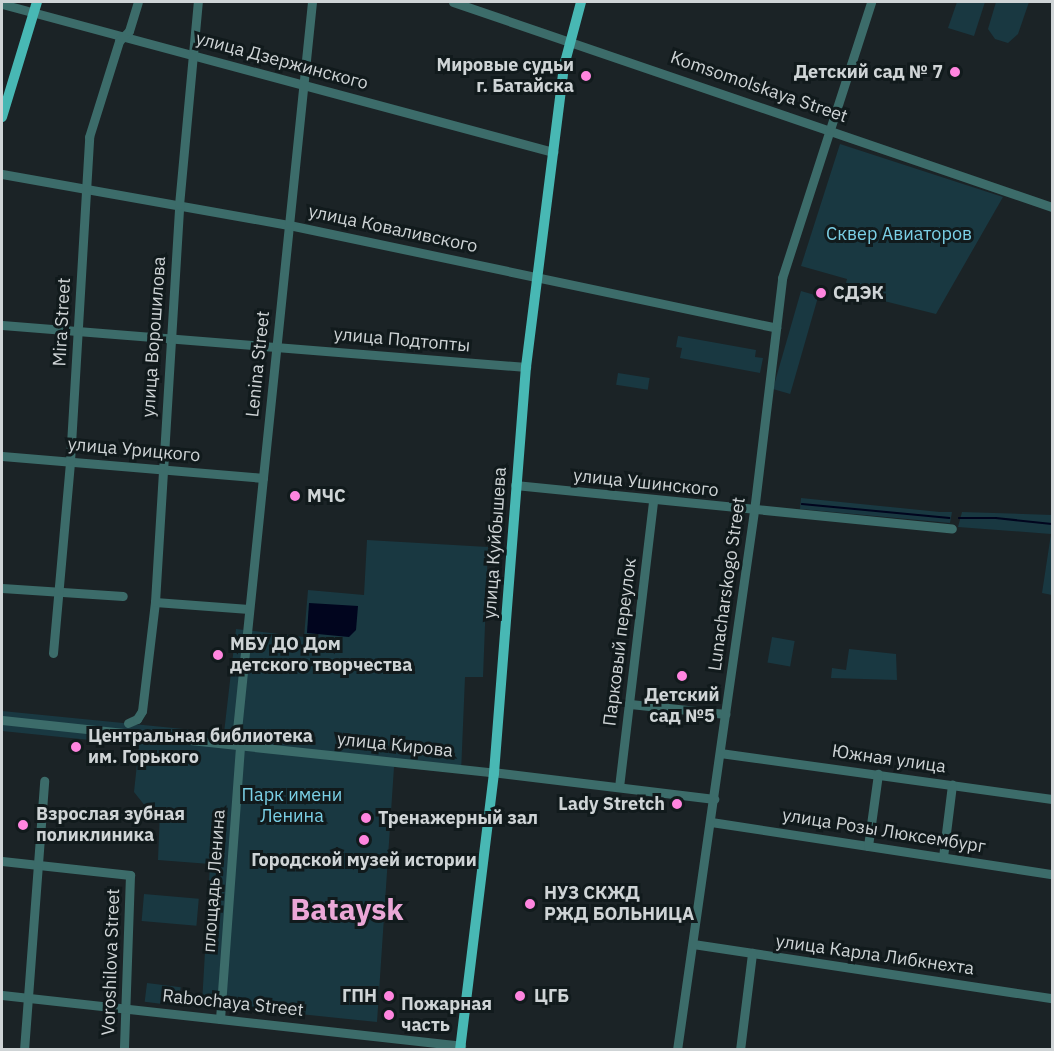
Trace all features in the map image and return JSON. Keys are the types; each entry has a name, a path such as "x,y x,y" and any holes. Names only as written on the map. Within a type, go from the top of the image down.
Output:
{"main road":[{"name":"улица Куйбышева","path":"460,1048 494,772 526,367 569,40 581,2"},
{"path":"2,117 35,7"}],"street":[{"name":"Mira Street","path":"53,653 70,461 92,126 119,41 129,31 138,2"},
{"name":"улица Ворошилова","path":"128,723 137,719 142,711 155,602 179,206 198,2"},
{"name":"Lenina Street","path":"237,730 312,2"},
{"name":"Komsomolskaya Street","path":"453,2 1053,207"},
{"name":"Lunacharskogo Street","path":"677,1050 754,511 785,268 871,2"},
{"name":"улица Дзержинского","path":"2,4 35,7 124,36 553,152"},
{"name":"улица Коваливского","path":"2,174 289,225 776,328"},
{"name":"улица Подтопты","path":"2,325 526,367"},
{"name":"улица Урицкого","path":"2,456 263,478"},
{"name":"улица Ушинского","path":"515,486 952,530"},
{"name":"Парковый переулок","path":"619,788 653,500"},
{"path":"2,588 123,596"},
{"path":"155,602 249,609"},
{"path":"630,704 725,714"},
{"name":"улица Кирова","path":"2,720 494,772 714,799"},
{"name":"площадь Ленина","path":"220,1019 240,746"},
{"name":"Южная улица","path":"720,753 1053,799"},
{"path":"868,846 878,774"},
{"path":"24,1050 44,781"},
{"path":"944,857 952,784"},
{"name":"улица Розы Люксембург","path":"711,822 1053,874"},
{"path":"2,861 39,865"},
{"name":"Voroshilova Street","path":"39,865 130,875 124,1050"},
{"name":"улица Карла Либкнехта","path":"693,944 1053,998"},
{"path":"740,1050 753,953"},
{"name":"Rabochaya Street","path":"2,995 460,1048"}],"green space":[{"path":"957,2 985,2 974,36 948,28"},
{"path":"996,2 1029,2 1018,34 1008,43 995,39 988,29"},
{"name":"Сквер Авиаторов","path":"840,144 1003,197 936,314 844,291 847,279 801,266"},
{"path":"801,291 818,296 790,394 773,389"},
{"path":"678,336 756,350 755,357 763,358 760,373 680,358 682,348 676,347"},
{"path":"618,373 650,378 648,390 616,385"},
{"path":"801,498 952,512 950,523 800,509"},
{"path":"962,512 1052,515 1052,595 1042,593 1051,534 958,527"},
{"name":"Парк имени Ленина","path":"367,540 488,547 483,677 465,677 461,773 394,767 377,1022 202,1004 210,864 158,860 160,810 146,807 134,792 139,745 2,731 2,711 224,733 236,629 304,637 308,590 364,595"},
{"path":"772,637 795,641 790,667 767,663"},
{"path":"849,649 896,654 897,680 831,678 832,668 846,670"},
{"path":"144,894 199,899 196,926 142,921"},
{"path":"147,983 181,987 178,1006 145,1002"}],"shaded area":[{"path":"309,603 358,606 356,630 349,637 307,633"}],"waterway":[{"path":"802,504 949,518"},
{"path":"959,518 996,518 1052,524"}],"place":[{"name":"Детский сад № 7","path":"955,72"},
{"name":"Мировые судьи г. Батайска","path":"586,76"},
{"name":"СДЭК","path":"821,293"},
{"name":"МЧС","path":"295,496"},
{"name":"МБУ ДО Дом детского творчества","path":"218,655"},
{"name":"Детский сад №5","path":"682,676"},
{"name":"Центральная библиотека им. Горького","path":"76,747"},
{"name":"Lady Stretch","path":"677,804"},
{"name":"Тренажерный зал","path":"366,818"},
{"name":"Взрослая зубная поликлиника","path":"23,825"},
{"name":"Городской музей истории","path":"364,840"},
{"name":"НУЗ СКЖД РЖД БОЛЬНИЦА","path":"530,904"},
{"name":"ГПН","path":"389,996"},
{"name":"ЦГБ","path":"520,996"},
{"name":"Пожарная часть","path":"389,1015"}],"district":[{"name":"Bataysk","path":"347,909"}]}
